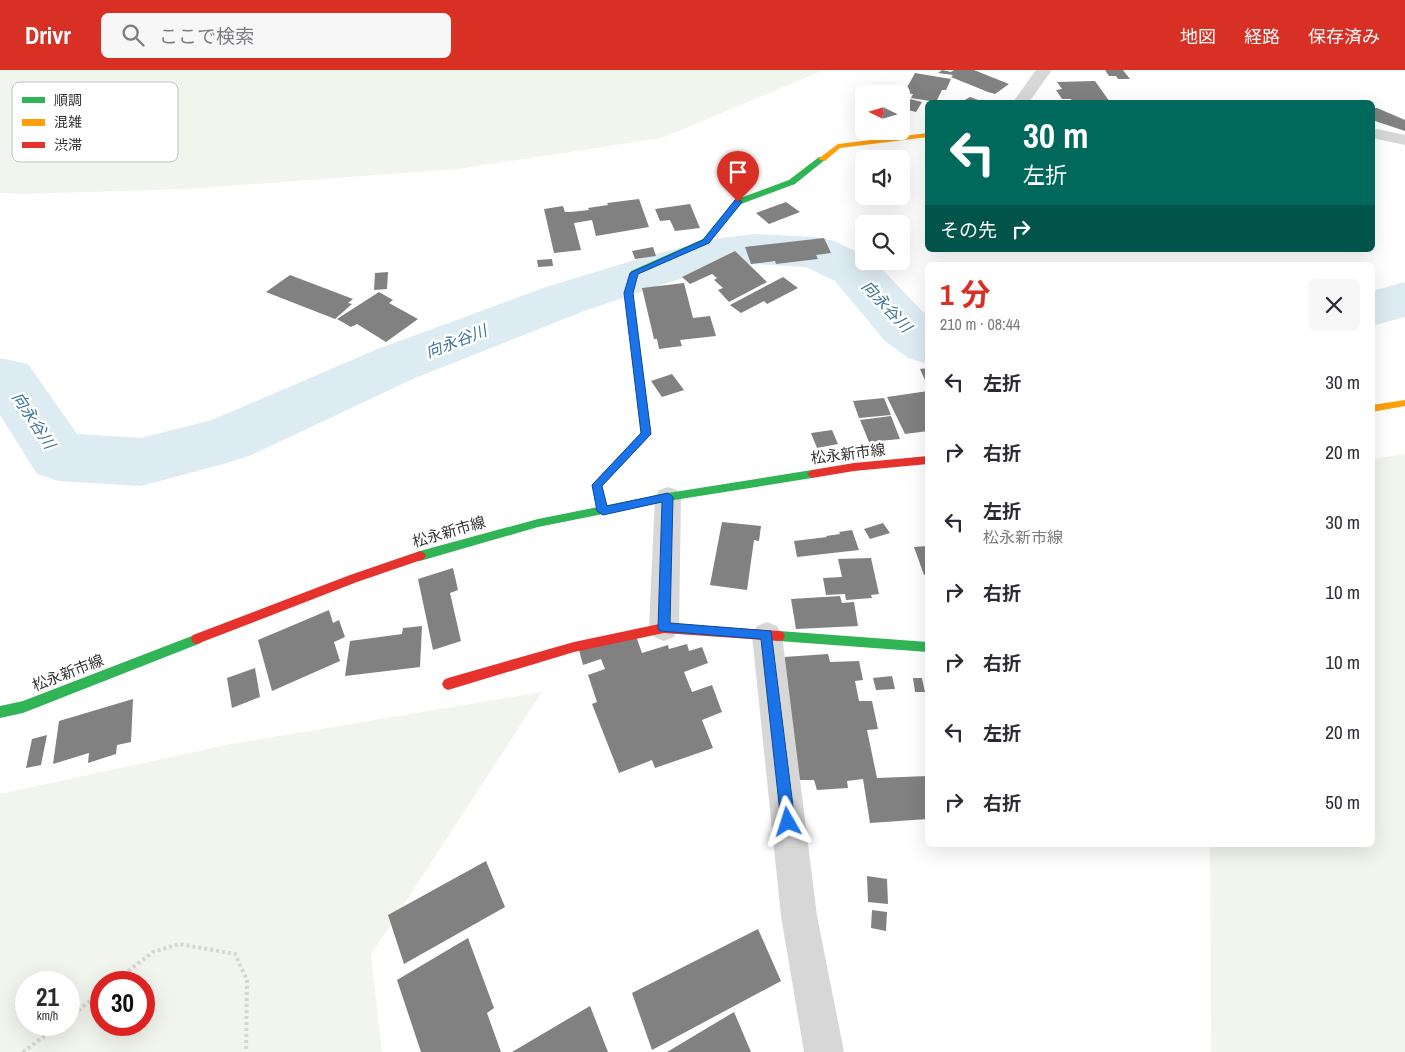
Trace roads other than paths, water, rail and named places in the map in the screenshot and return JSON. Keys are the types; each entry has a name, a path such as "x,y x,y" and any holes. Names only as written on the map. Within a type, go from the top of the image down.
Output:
{"street":[{"path":"1022,100 1044,70"},
{"path":"1375,134 1405,140"},
{"path":"603,511 597,485 646,434 629,293 634,273 706,241 738,202 792,182 838,146 925,135"},
{"path":"1375,408 1405,403"},
{"name":"松永新市線","path":"0,712 22,707 354,578 424,554 538,523 668,497 854,468 925,460"},
{"path":"664,628 668,497"},
{"path":"448,684 574,646 664,628 767,634 925,648"},
{"path":"767,634 799,916 824,1052"}],"waterway":[{"name":"向永谷川","path":"0,378 7,378 59,457 141,462 227,440 395,364 568,298 655,270 720,253 755,249 816,252 853,270 905,328 925,343"},
{"name":"向永谷川","path":"1375,308 1405,299"}]}
